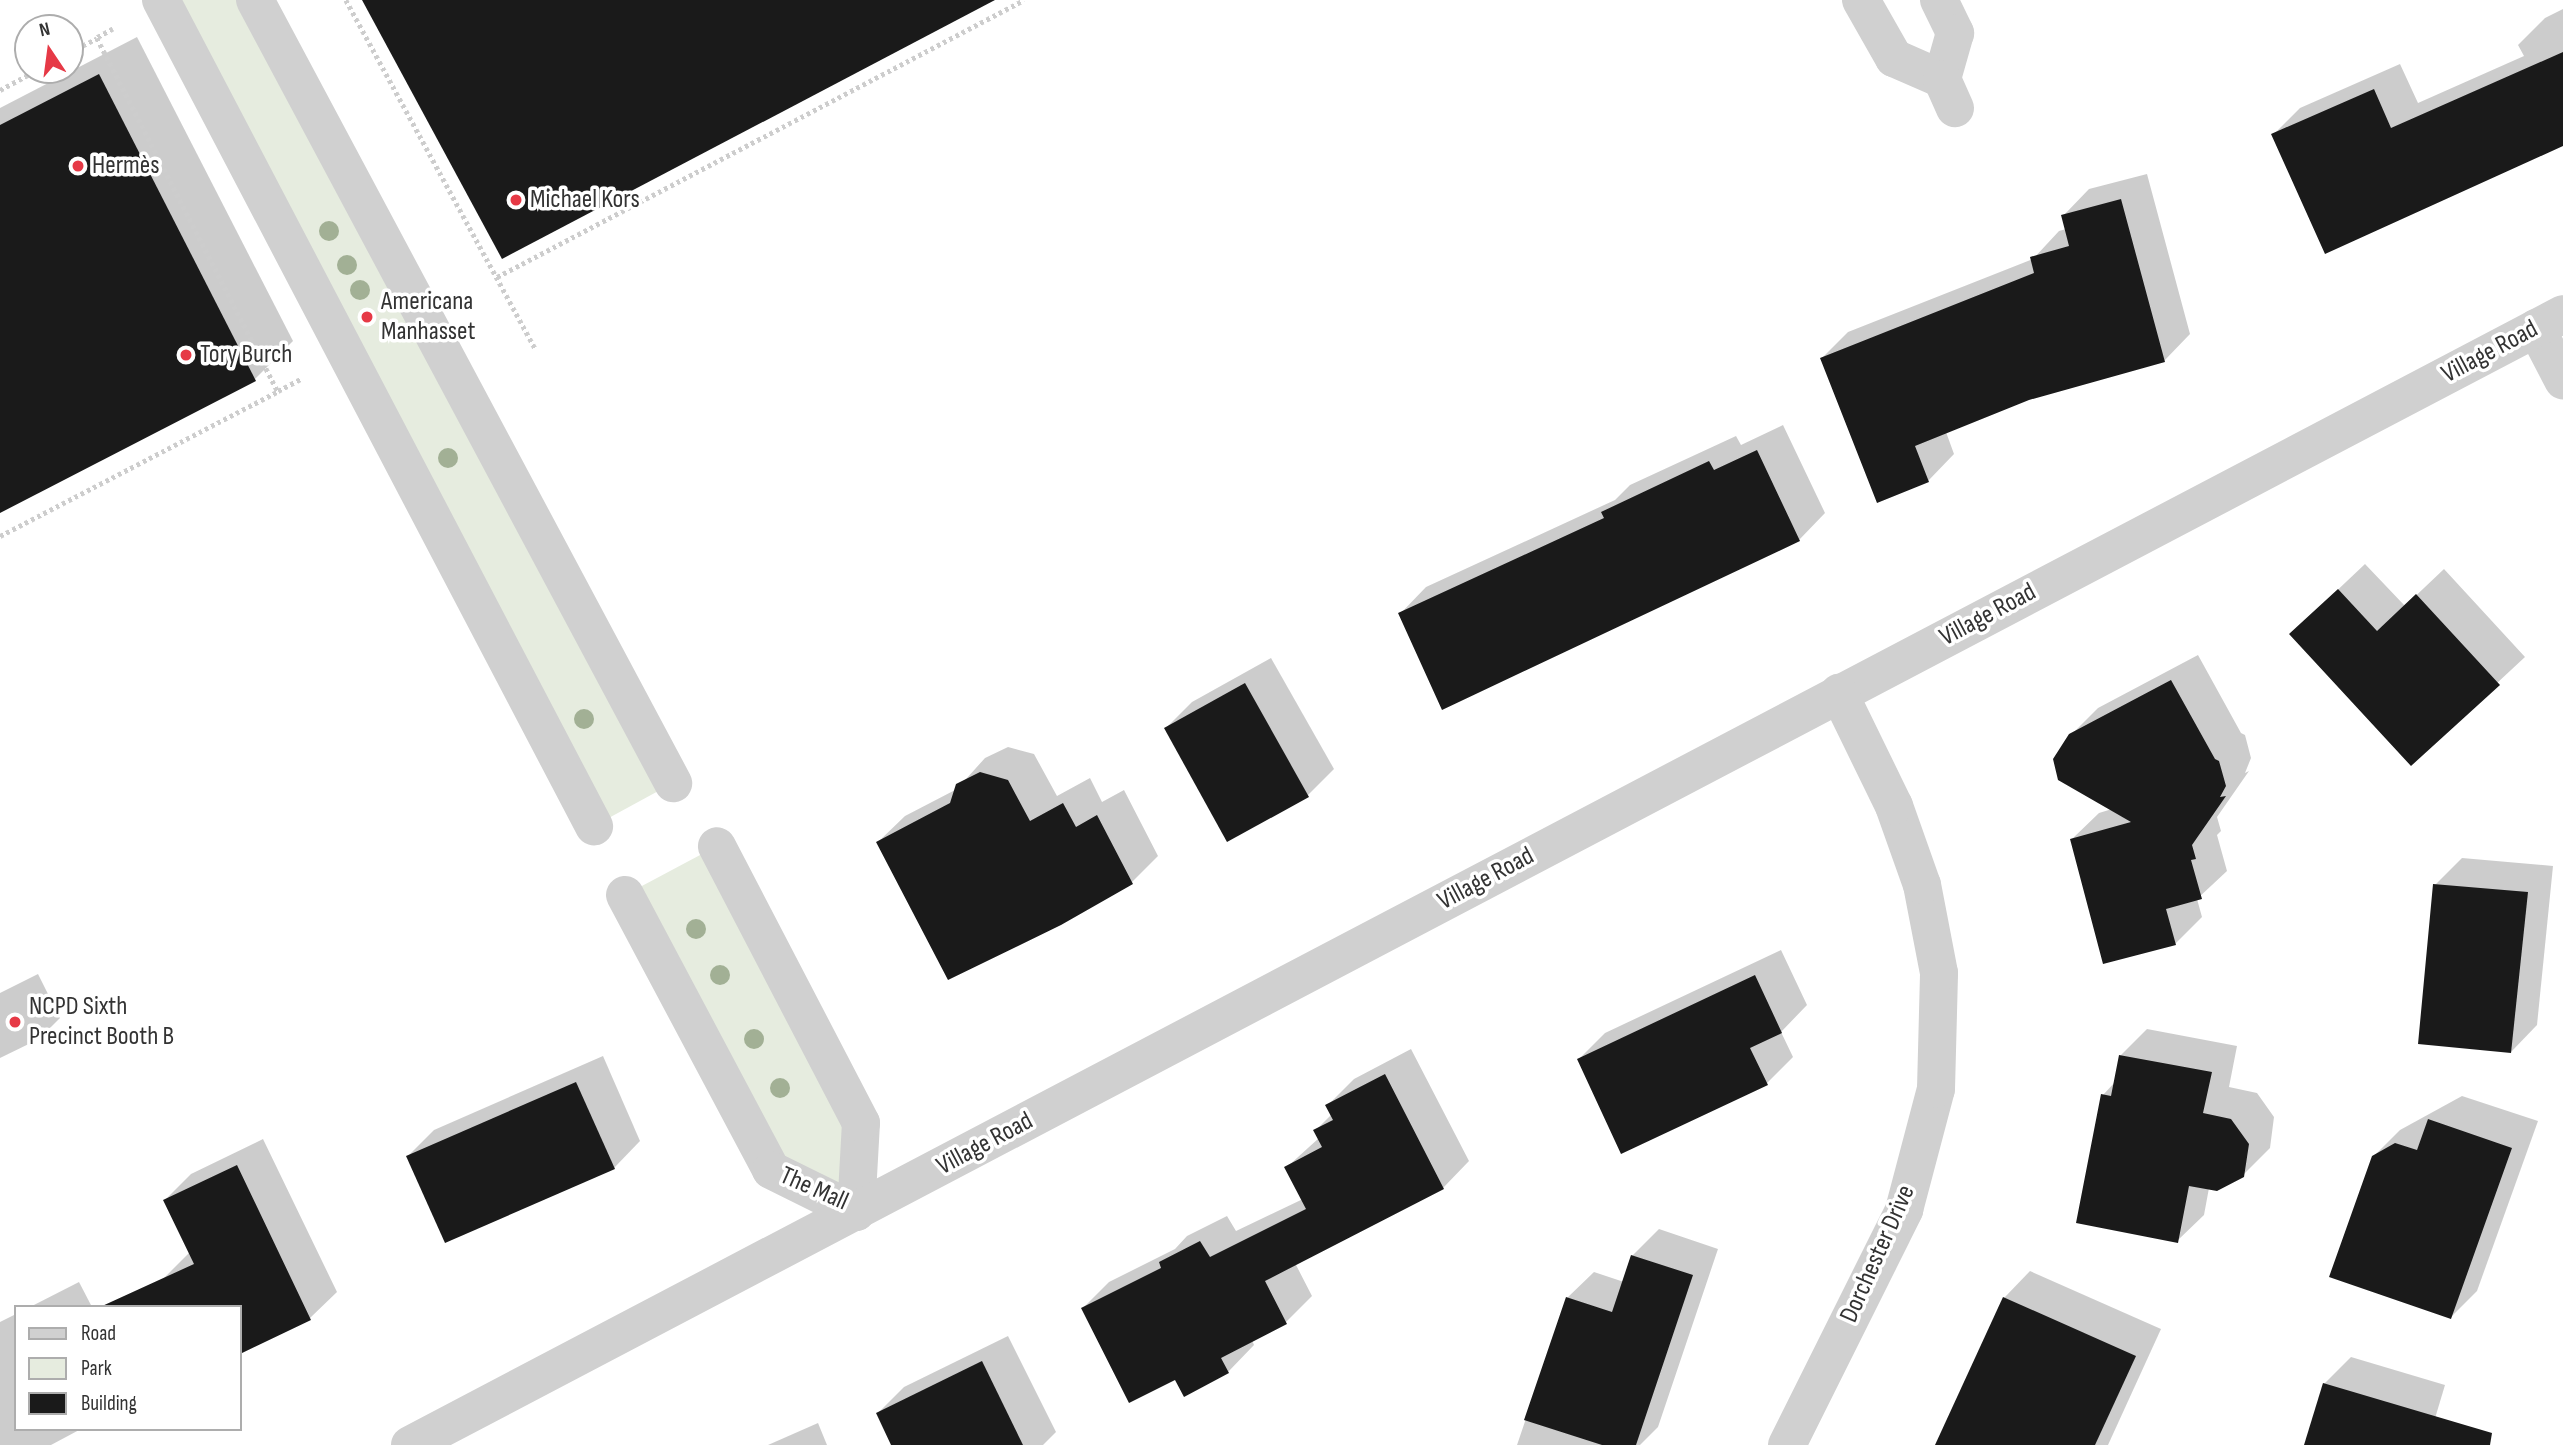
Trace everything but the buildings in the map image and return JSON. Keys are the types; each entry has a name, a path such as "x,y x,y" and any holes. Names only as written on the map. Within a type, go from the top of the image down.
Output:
{"street":[{"path":"161,0 594,825"},
{"path":"255,0 673,783"},
{"path":"1861,0 1894,58 1949,93 1955,33 1939,0"},
{"path":"2550,321 2563,380"},
{"name":"Village Road","path":"410,1445 2550,321"},
{"name":"Dorchester Drive","path":"1787,1445 1904,1210 1937,1088 1939,973 1922,884 1894,806 1839,693"},
{"name":"The Mall","path":"625,895 771,1170 856,1212 861,1123 717,846"}],"path":[{"path":"346,0 536,350"},
{"path":"497,277 1024,0"},
{"path":"84,45 113,29"},
{"path":"97,38 278,391"},
{"path":"0,536 301,379"}],"green space":[{"path":"161,0 255,0 673,783 594,826"},
{"path":"717,846 861,1123 856,1212 771,1170 625,895"}],"place":[{"name":"Hermès","path":"78,166"},
{"name":"Michael Kors","path":"516,200"},
{"name":"Americana Manhasset","path":"367,317"},
{"name":"Tory Burch","path":"186,355"},
{"name":"NCPD Sixth Precinct Booth B","path":"15,1022"}]}
